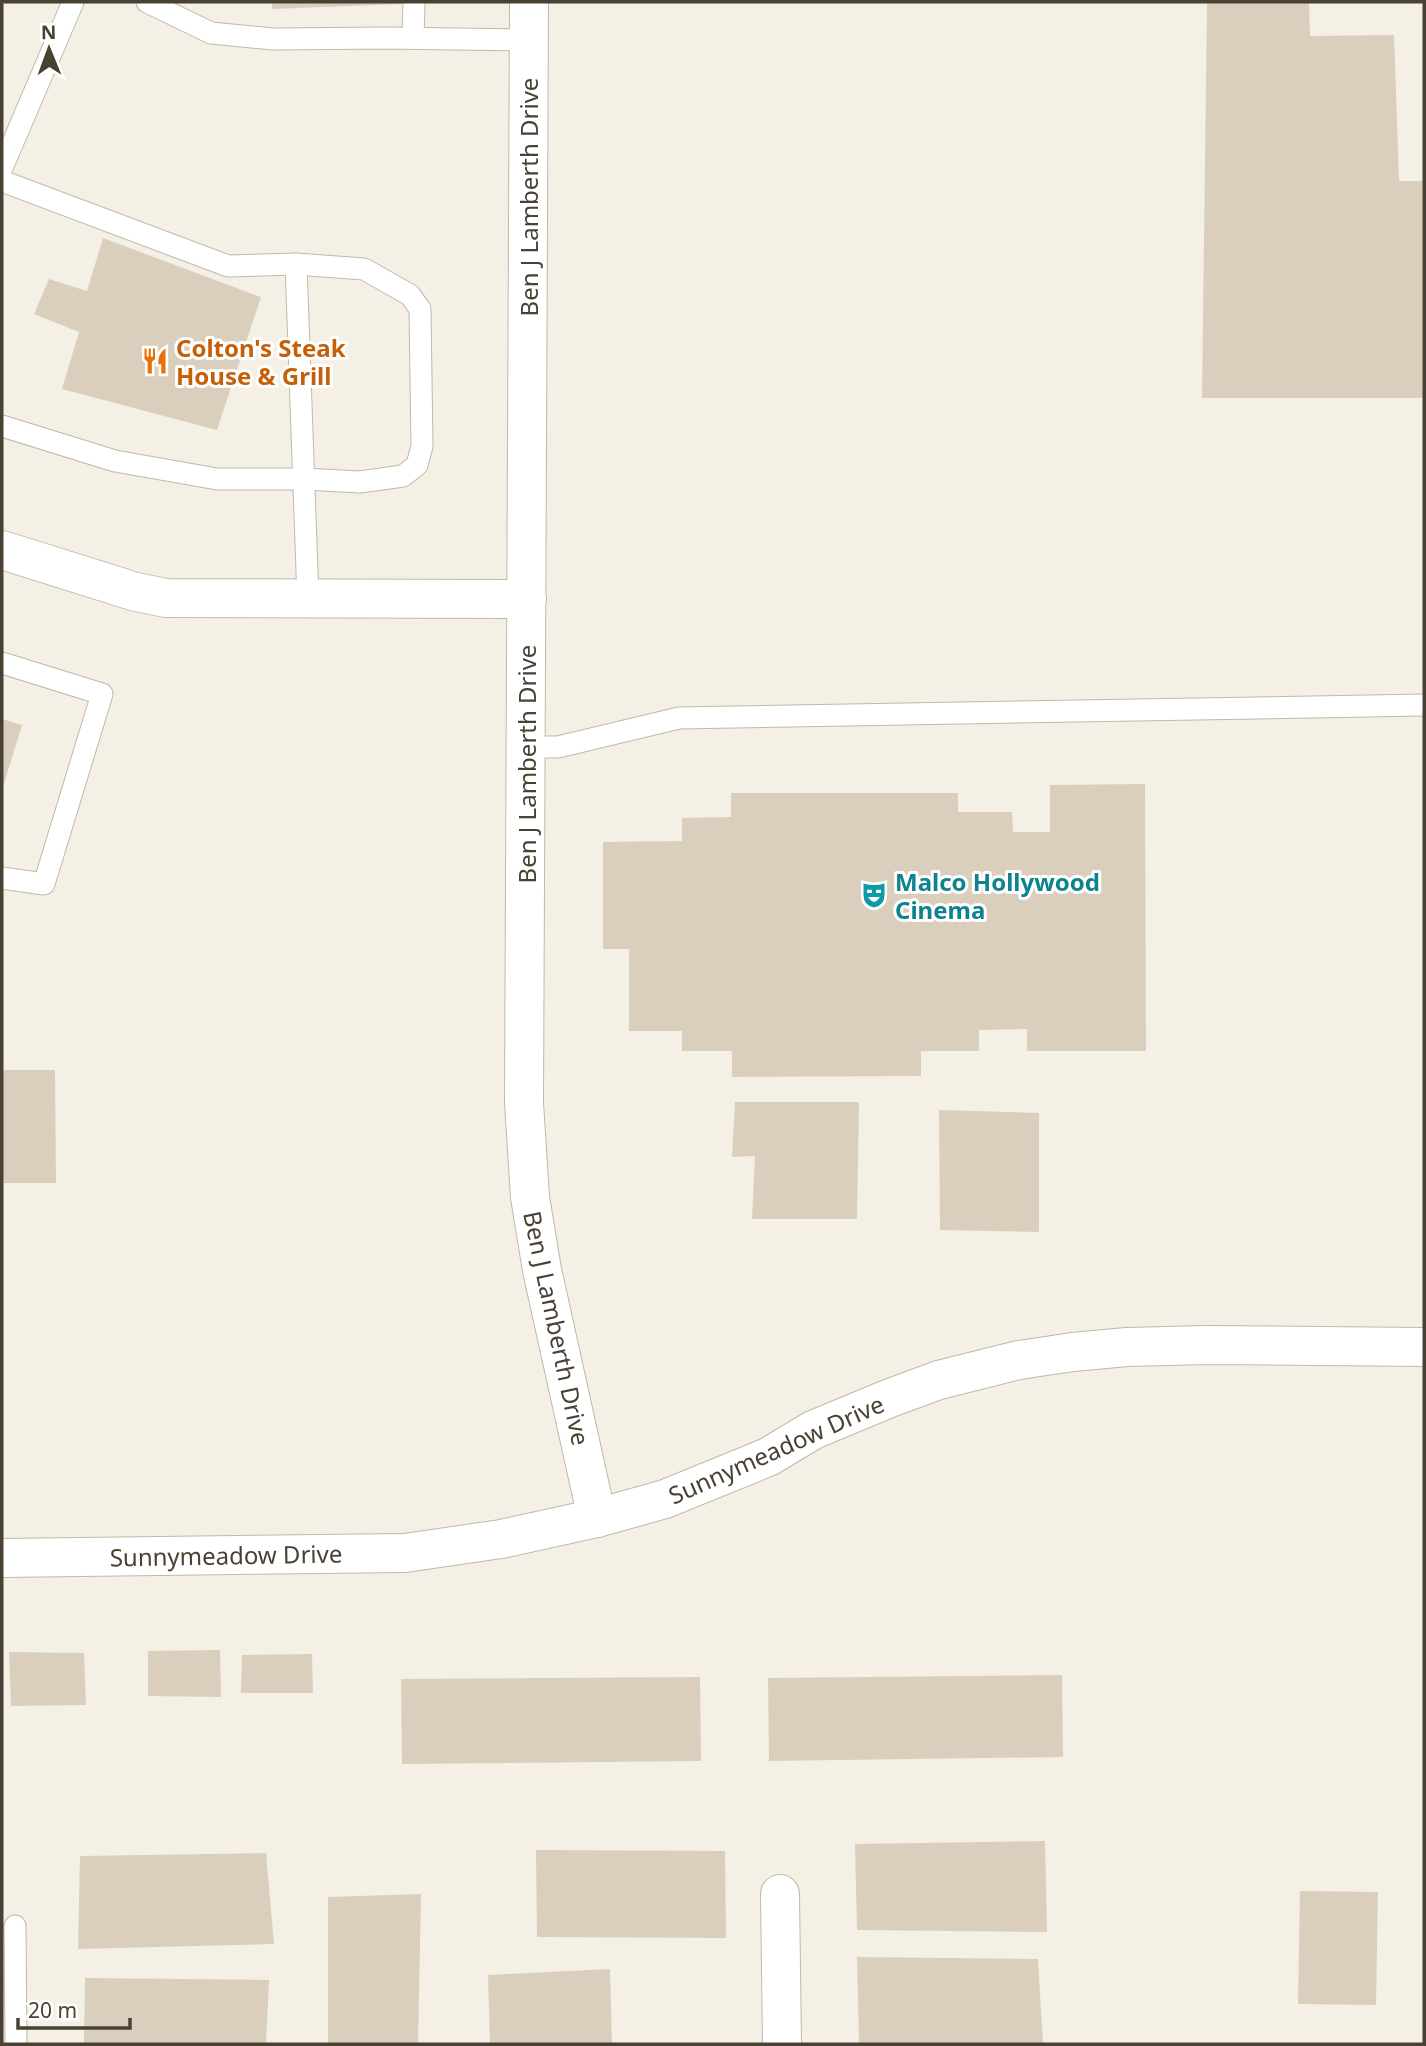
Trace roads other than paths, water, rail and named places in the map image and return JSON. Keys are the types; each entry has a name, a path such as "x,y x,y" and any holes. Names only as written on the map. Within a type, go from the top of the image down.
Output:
{"street":[{"name":"Ben J Lamberth Drive","path":"529,2 524,1103 530,1197 542,1270 597,1518"},
{"path":"2,550 136,592 166,598 527,599"},
{"name":"Sunnymeadow Drive","path":"2,1558 405,1553 501,1539 597,1518 665,1499 768,1457 813,1430 890,1398 939,1380 1019,1360 1127,1347 1424,1347"},
{"path":"780,1894 782,2044"}],"lane":[{"path":"2,168 73,2"},
{"path":"147,2 211,33 273,40 529,40"},
{"path":"413,38 414,2"},
{"path":"2,181 228,266 296,264 364,269 410,295 420,309 422,446 417,465 403,475 360,482 217,479 115,461 2,426"},
{"path":"296,264 308,599"},
{"path":"2,663 102,694 44,884 2,878"},
{"path":"526,747 558,747 679,718 1424,705"},
{"path":"15,1926 16,2044"}],"place":[{"name":"Colton's Steak House & Grill","path":"155,361"},
{"name":"Malco Hollywood Cinema","path":"874,895"}]}
